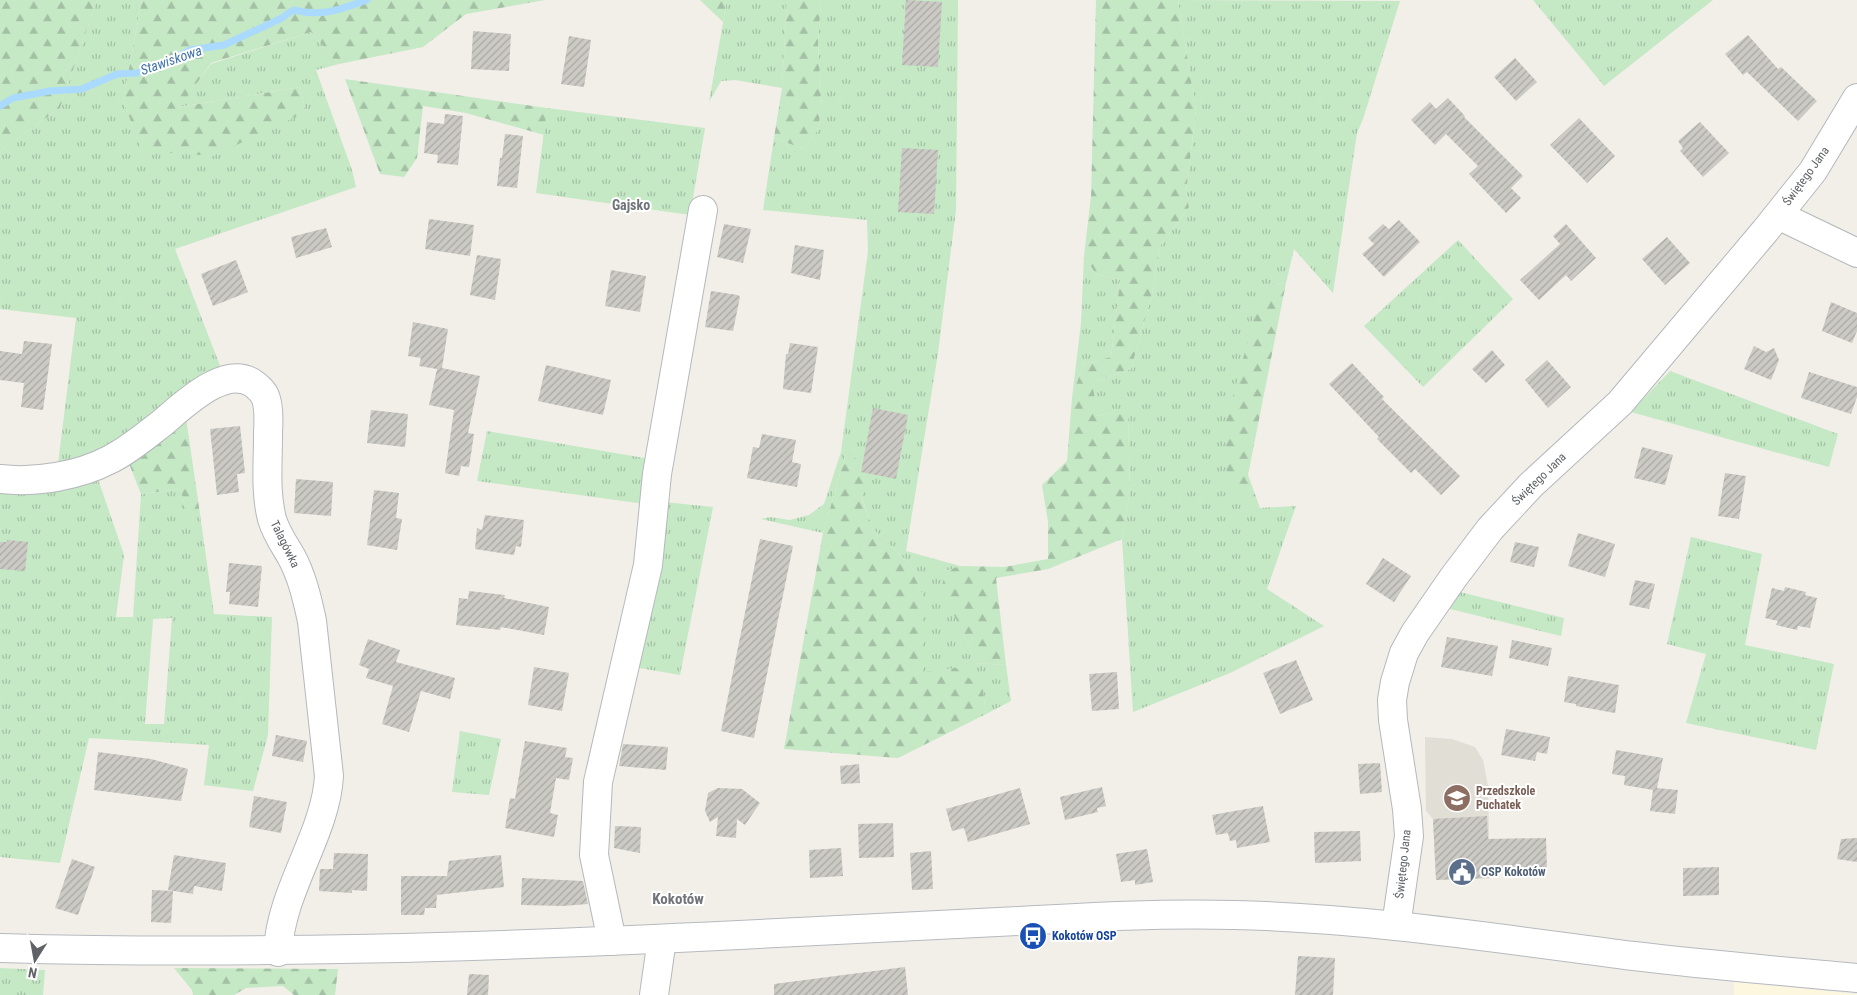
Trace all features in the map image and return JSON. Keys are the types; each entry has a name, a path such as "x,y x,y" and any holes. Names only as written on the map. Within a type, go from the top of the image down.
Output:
{"street":[{"name":"Świętego Jana","path":"1396,926 1408,836 1407,809 1393,720 1392,700 1395,682 1404,653 1415,633 1490,529 1531,485 1620,403 1778,215 1812,171 1857,98"},
{"path":"612,941 594,855 598,782 648,565 658,474 703,210"},
{"path":"1778,215 1857,253"},
{"name":"Talagówka","path":"0,479 26,481 44,478 87,469 110,460 159,426 178,408 216,383 239,378 249,380 263,392 268,413 267,485 269,506 275,527 298,571 308,600 313,629 329,776 325,800 278,935 278,952"},
{"path":"0,948 278,952 662,939 1184,914 1284,917 1396,926 1679,962 1857,978"},
{"path":"654,995 662,939"}],"shaded area":[{"name":"Przedszkole Puchatek","path":"1425,737 1452,739 1475,747 1483,760 1488,786 1490,878 1436,880 1433,819 1426,811"},
{"path":"1734,982 1857,994 1857,995 1734,995"}],"green space":[{"path":"0,0 97,0 60,108 0,151"},
{"path":"97,0 142,0 123,100 142,150 306,112 300,87 179,107 211,64 311,32 339,64 316,70 352,170 356,187 175,249 222,371 92,459 58,464 76,318 0,309 0,151 60,108"},
{"path":"142,0 545,0 466,14 423,47 339,64 311,32 211,63 180,107 300,87 306,112 213,156 142,151 123,100"},
{"path":"700,0 727,0 723,22"},
{"path":"727,0 787,0 782,88 735,80 721,81 709,102"},
{"path":"787,0 821,0 818,44 821,92 819,128 804,149 774,138 782,88"},
{"path":"821,0 958,0 956,210 938,353 906,551 960,566 946,571 963,633 976,663 1006,665 1011,701 986,714 983,689 923,672 923,597 911,565 873,529 846,453 823,533 761,519 770,517 790,520 809,515 824,504 841,452 868,251 867,220 763,210 774,138 804,149 819,128 821,92 818,44"},
{"path":"1096,0 1178,0 1196,110 1186,192 1189,207 1160,246 1152,294 1131,369 1092,382 1097,416 1109,413 1128,415 1130,490 1122,539 1048,569 996,578 1006,665 976,663 941,589 946,571 960,566 1004,567 1048,559 1048,522 1042,485 1067,461 1072,398 1083,364 1111,357 1120,280 1096,274 1084,256 1091,196"},
{"path":"1178,0 1400,1 1357,133 1333,293 1294,249 1286,283 1268,284 1228,483 1260,508 1296,506 1267,589 1324,626 1230,673 1133,712 1122,539 1130,490 1128,416 1109,413 1096,416 1092,382 1131,369 1152,294 1160,246 1189,207 1186,192 1196,110"},
{"path":"1533,0 1713,0 1604,86"},
{"path":"345,79 547,108 544,135 466,113 423,106 417,158 404,177 380,174"},
{"path":"547,108 705,128 690,215 536,193"},
{"path":"1458,240 1513,299 1423,387 1364,326"},
{"path":"1084,256 1096,274 1120,280 1111,357 1083,364 1072,398 1081,323"},
{"path":"1286,283 1248,475 1260,508 1227,483 1225,425 1255,315 1268,284"},
{"path":"1670,371 1838,434 1829,467 1631,412"},
{"path":"186,418 200,514 187,512 180,489 141,494 128,461"},
{"path":"487,431 650,459 645,504 477,481"},
{"path":"846,453 869,466 862,499 873,529 911,565 923,597 923,672 956,668 983,689 986,714 898,758 784,749 823,533"},
{"path":"97,476 124,555 116,617 133,617 141,494 180,489 187,511 200,514 214,614 272,617 268,735 253,791 204,785 209,745 89,738 60,863 0,857 0,489","holes":["172,618 164,724 145,724 153,619"]},
{"path":"664,502 713,507 680,675 634,667"},
{"path":"1691,537 1762,554 1745,645 1834,664 1816,750 1686,723 1706,654 1667,644"},
{"path":"1460,592 1564,618 1561,636 1446,608"},
{"path":"460,731 501,739 489,795 452,792"},
{"path":"0,968 45,970 43,995 0,995"},
{"path":"174,968 338,969 335,995 294,995 283,986 246,988 234,995 193,995 192,990"}],"building":[{"path":"906,0 942,2 938,67 902,65"},
{"path":"473,31 511,34 509,71 471,69"},
{"path":"1748,35 1778,69 1781,67 1817,101 1798,121 1747,72 1743,75 1725,54"},
{"path":"569,36 591,40 584,87 561,84"},
{"path":"1515,58 1537,82 1516,101 1494,77"},
{"path":"1448,98 1464,117 1523,176 1511,188 1521,198 1506,213 1469,174 1478,166 1446,134 1435,145 1411,120 1430,102 1436,109"},
{"path":"445,114 463,116 458,165 437,163 438,155 424,153 427,122 444,124"},
{"path":"1579,118 1615,156 1587,183 1550,145"},
{"path":"1700,122 1729,153 1703,177 1680,151 1683,148 1678,141"},
{"path":"505,134 523,136 517,188 497,186"},
{"path":"902,148 938,150 934,214 898,212"},
{"path":"429,219 474,225 470,256 425,249"},
{"path":"1399,220 1420,242 1384,277 1362,254 1374,244 1368,238 1383,224 1389,229"},
{"path":"724,224 751,229 743,263 717,257"},
{"path":"1566,224 1596,258 1571,281 1566,275 1539,300 1520,280 1560,244 1553,236"},
{"path":"326,228 332,247 296,258 291,237"},
{"path":"1667,237 1690,263 1665,285 1642,259"},
{"path":"795,245 824,250 820,280 791,273"},
{"path":"477,255 501,259 495,300 470,295"},
{"path":"236,260 248,292 213,306 201,274"},
{"path":"611,270 646,276 640,312 605,306"},
{"path":"711,291 738,295 740,297 733,331 705,327"},
{"path":"1831,302 1857,313 1857,331 1852,343 1822,331"},
{"path":"413,322 448,329 442,368 480,376 468,433 474,434 469,467 461,466 459,476 445,473 454,410 429,405 437,369 419,366 421,358 408,356"},
{"path":"24,341 52,344 43,410 21,407 24,383 0,380 0,351 22,354"},
{"path":"790,343 818,347 811,393 783,389 786,354 788,354"},
{"path":"1754,346 1766,352 1774,348 1779,360 1771,380 1744,369"},
{"path":"1492,350 1505,365 1486,383 1472,369"},
{"path":"1547,360 1571,387 1548,408 1525,380"},
{"path":"1352,363 1384,397 1382,399 1460,476 1441,495 1415,469 1411,473 1377,439 1379,437 1329,384"},
{"path":"546,365 611,380 603,415 538,401"},
{"path":"1809,372 1857,387 1857,397 1851,414 1801,398"},
{"path":"873,408 908,415 896,479 861,472"},
{"path":"371,410 408,414 405,447 367,443"},
{"path":"240,426 245,473 237,474 239,492 217,495 210,429"},
{"path":"762,434 796,440 792,462 801,464 797,487 747,478 753,447 759,448"},
{"path":"1642,447 1673,455 1665,485 1634,478"},
{"path":"1725,473 1746,476 1739,519 1718,516"},
{"path":"296,479 333,482 331,516 294,513"},
{"path":"374,490 399,493 396,518 402,519 397,550 367,545"},
{"path":"485,515 524,520 521,547 516,546 514,555 475,549 477,528 482,530"},
{"path":"1578,533 1615,544 1605,577 1568,566"},
{"path":"760,539 793,546 754,738 721,731"},
{"path":"7,540 28,542 25,571 0,569 0,542 7,542"},
{"path":"1515,542 1539,547 1534,567 1510,562"},
{"path":"1383,558 1411,576 1394,602 1366,584"},
{"path":"229,563 262,566 258,607 229,604 230,592 226,592"},
{"path":"1635,580 1655,584 1649,609 1629,605"},
{"path":"1785,587 1806,592 1805,595 1817,598 1810,628 1798,626 1797,630 1776,625 1778,621 1765,618 1772,588 1784,591"},
{"path":"469,591 505,595 504,598 549,607 544,635 501,627 500,630 456,625 459,598 468,599"},
{"path":"1447,637 1498,646 1492,676 1441,667"},
{"path":"368,639 400,650 396,662 455,678 450,699 421,691 409,732 382,724 393,686 366,678 369,669 359,665"},
{"path":"1512,640 1552,648 1548,666 1509,658"},
{"path":"1296,660 1313,700 1280,714 1263,673"},
{"path":"534,667 569,673 562,711 528,705"},
{"path":"1117,672 1119,709 1092,711 1089,674"},
{"path":"1568,676 1619,685 1615,713 1564,702"},
{"path":"1506,729 1550,737 1547,754 1537,752 1535,761 1501,755"},
{"path":"276,735 307,741 303,762 272,756"},
{"path":"525,741 567,748 565,757 573,758 569,780 556,778 550,813 558,815 554,837 505,828 510,798 515,799"},
{"path":"623,744 668,747 666,770 619,766"},
{"path":"1616,750 1663,758 1657,788 1678,790 1675,814 1650,811 1653,790 1624,785 1625,776 1612,774"},
{"path":"98,752 151,759 188,769 181,801 94,790"},
{"path":"1380,763 1382,792 1360,794 1358,764"},
{"path":"859,764 860,783 841,784 840,766"},
{"path":"1102,787 1106,806 1097,808 1098,812 1065,820 1060,797"},
{"path":"718,788 742,789 760,803 745,825 737,819 736,838 716,836 718,817 710,822 705,811 708,793"},
{"path":"1020,788 1030,824 968,842 964,828 952,831 946,809"},
{"path":"254,796 287,802 281,833 249,827"},
{"path":"1263,806 1270,842 1237,848 1236,840 1230,841 1228,833 1216,835 1212,815"},
{"path":"1487,816 1488,839 1546,838 1547,869 1490,870 1490,878 1436,880 1433,819"},
{"path":"893,823 894,857 859,858 858,824"},
{"path":"615,826 641,827 640,853 614,848"},
{"path":"1360,831 1361,861 1315,863 1314,832"},
{"path":"1857,838 1857,862 1837,859 1841,839"},
{"path":"841,848 843,876 810,878 809,850"},
{"path":"1147,849 1153,882 1135,885 1135,880 1121,882 1116,854"},
{"path":"931,851 933,889 912,890 910,853"},
{"path":"334,853 368,854 367,891 352,890 352,893 319,891 320,869 333,869"},
{"path":"174,855 226,863 222,891 194,886 193,894 168,890"},
{"path":"501,855 504,887 437,895 436,908 425,908 424,915 401,915 401,876 447,876 449,861"},
{"path":"72,859 95,867 78,915 55,908"},
{"path":"1719,867 1719,895 1683,896 1683,868"},
{"path":"522,878 583,881 588,904 563,906 521,905"},
{"path":"152,890 173,891 171,923 151,922"},
{"path":"1298,956 1335,958 1333,995 1295,995"},
{"path":"905,967 908,995 774,995 774,984"},
{"path":"469,974 489,975 488,995 467,995"}],"waterway":[{"name":"Stawiskowa","path":"0,106 13,98 50,91 82,89 117,74 137,73 167,63 190,50 224,45 282,18 293,10 322,13 367,0"}],"place":[{"name":"Przedszkole Puchatek","path":"1457,798"},
{"name":"OSP Kokotów","path":"1462,872"},
{"name":"Kokotów OSP","path":"1033,936"}],"district":[{"name":"Gajsko","path":"631,205"},
{"name":"Kokotów","path":"678,899"}]}
